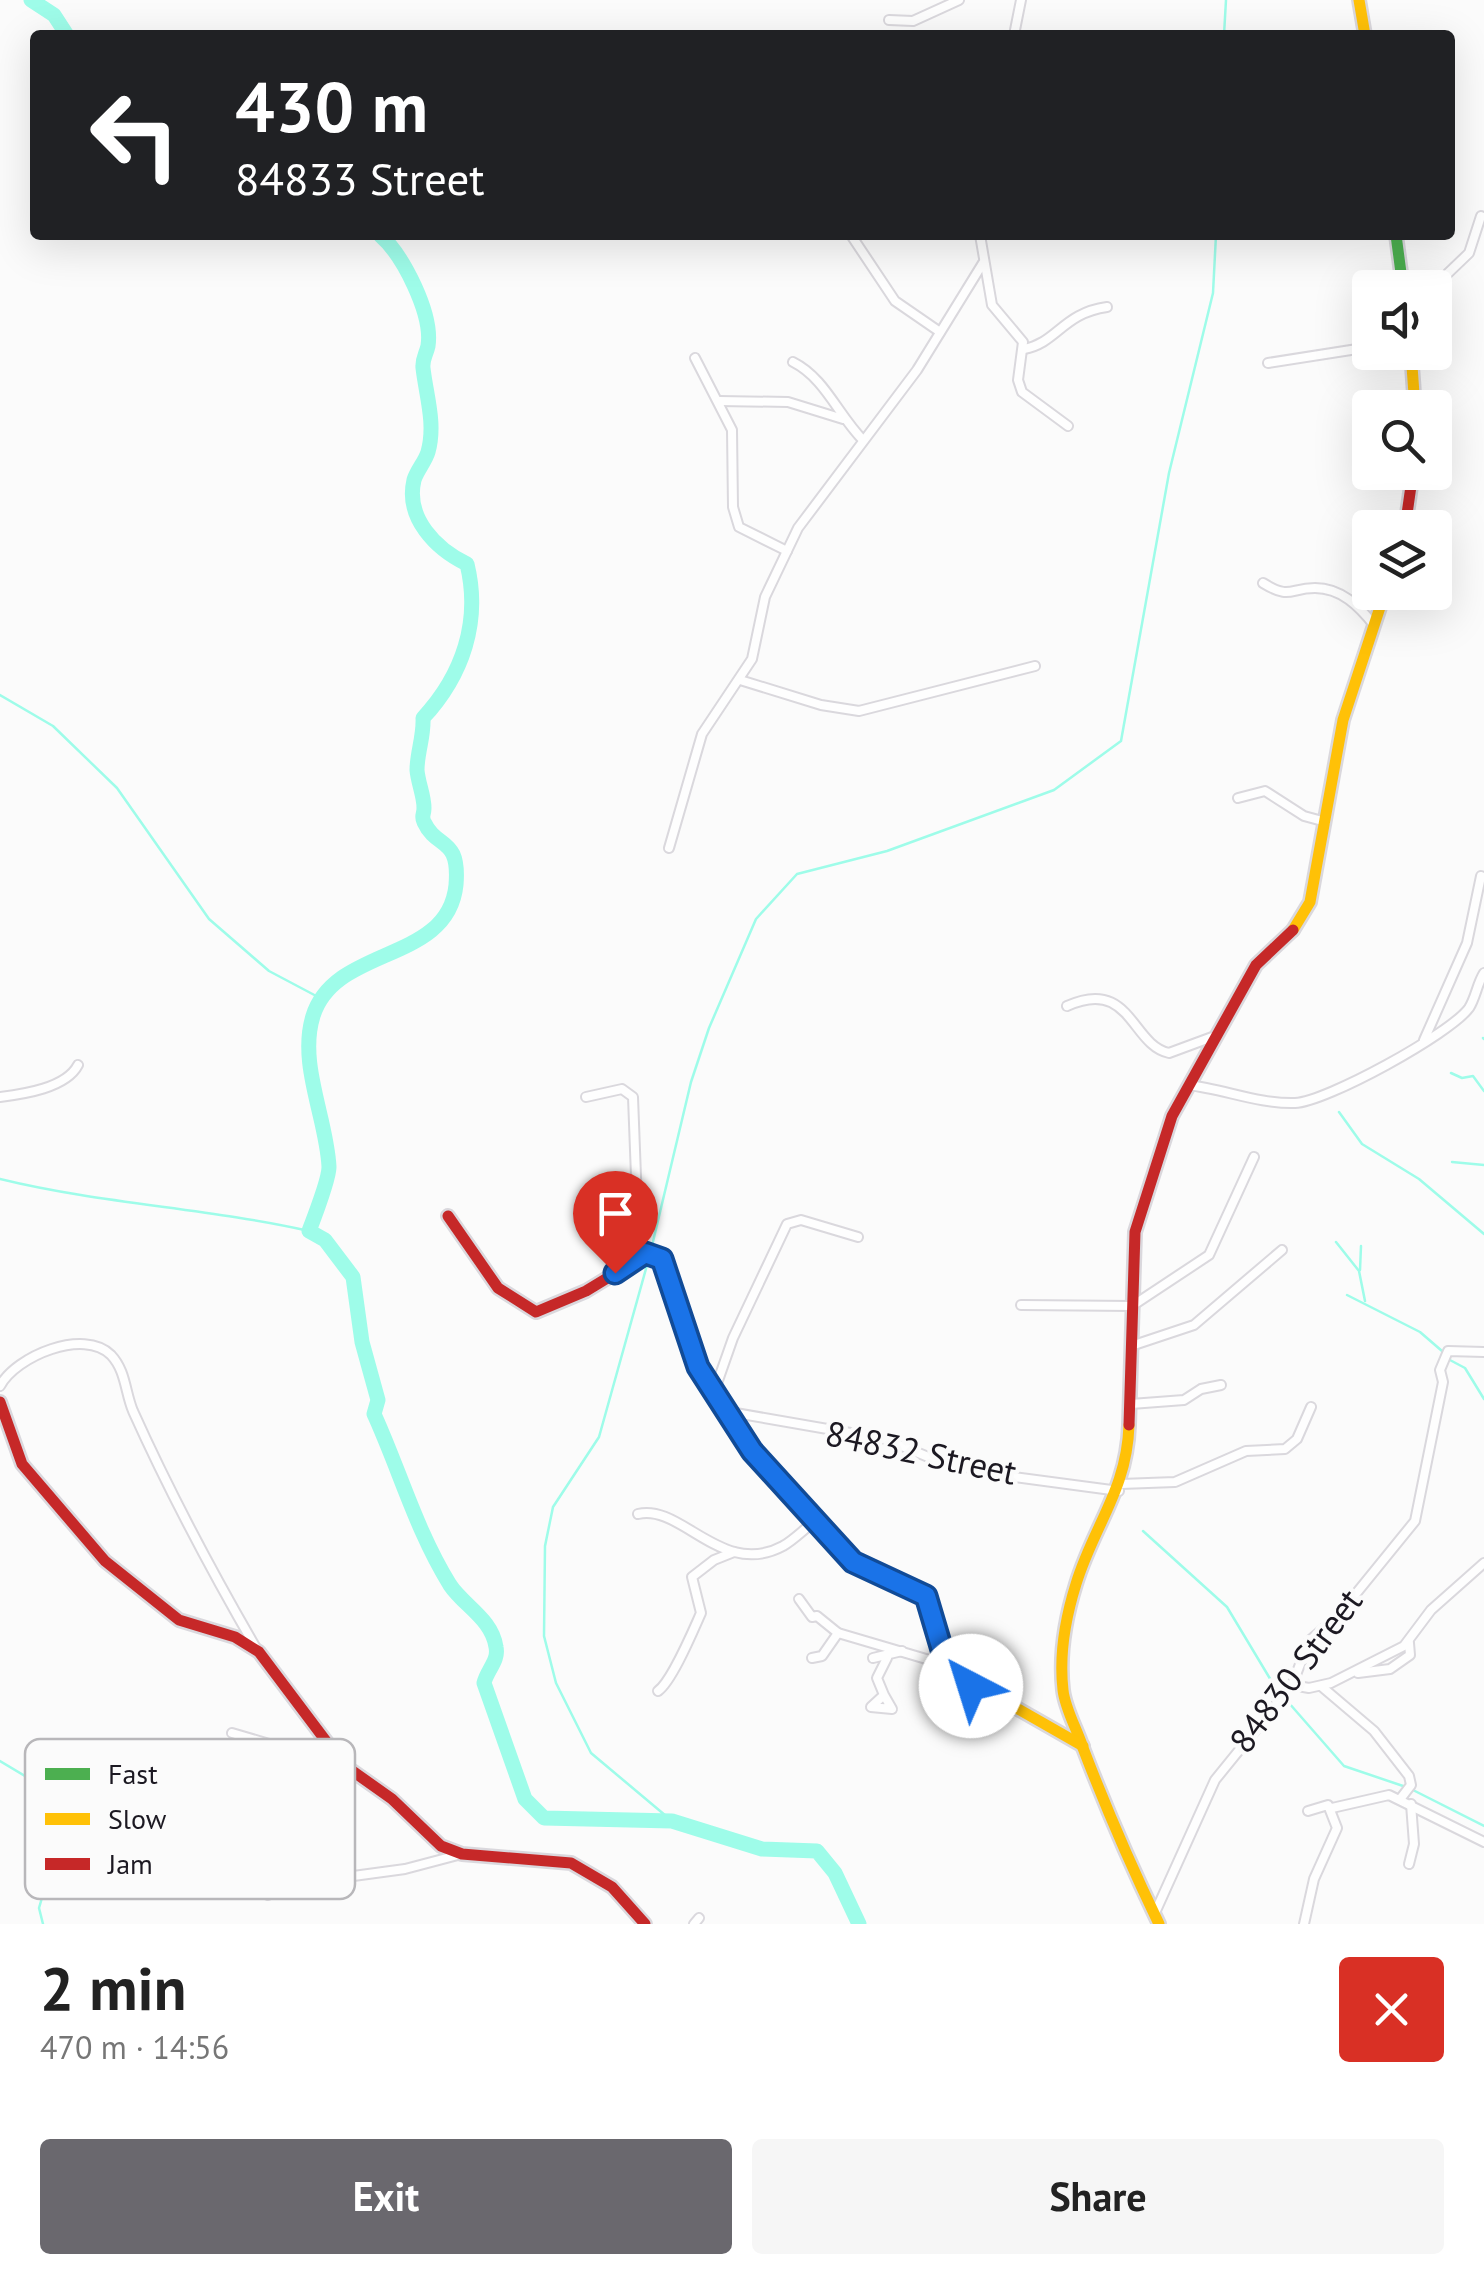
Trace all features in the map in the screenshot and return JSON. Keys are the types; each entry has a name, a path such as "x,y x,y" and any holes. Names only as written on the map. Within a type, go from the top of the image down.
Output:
{"street":[{"path":"889,20 914,22 959,0"},
{"path":"1015,30 1021,0"},
{"path":"1359,0 1364,30"},
{"path":"1452,270 1469,254 1481,216"},
{"path":"854,240 895,302 940,332"},
{"path":"981,240 992,305 1021,337 1024,348 1018,380 1022,392 1068,426"},
{"path":"1397,240 1401,270"},
{"path":"669,848 702,734 752,659 764,597 788,551 813,506 940,332 983,262"},
{"path":"1024,348 1041,342 1077,312 1107,307"},
{"path":"1268,363 1352,350"},
{"path":"695,358 719,401 735,447 735,519 745,532 788,551"},
{"path":"793,362 814,374 842,419 863,440"},
{"path":"719,401 788,402 842,419"},
{"path":"1263,583 1285,594 1316,588 1346,597 1374,625"},
{"path":"1157,1919 1127,1862 1063,1693 1066,1623 1090,1546 1120,1488 1128,1460 1135,1232 1172,1116 1188,1085 1256,965 1301,919 1315,886 1343,720 1379,610"},
{"path":"740,680 839,709 859,710 1035,666"},
{"path":"1238,798 1265,791 1304,816 1326,822"},
{"path":"1419,1048 1467,943 1480,876"},
{"path":"1188,1085 1280,1102 1316,1100 1419,1048 1467,1010 1484,973"},
{"path":"1067,1006 1095,1000 1122,1008 1152,1045 1169,1053 1215,1036"},
{"path":"0,1098 54,1084 72,1075 78,1065"},
{"path":"586,1097 622,1089 632,1097 639,1256"},
{"path":"1021,1305 1132,1306 1209,1255 1254,1157"},
{"path":"448,1216 498,1288 529,1310 542,1310 586,1291 639,1256 650,1252 662,1259 698,1367 752,1451 853,1562 926,1596 945,1660 971,1686 1030,1713 1043,1726 1083,1746"},
{"path":"714,1396 733,1338 787,1224 801,1220 858,1237"},
{"path":"1134,1345 1194,1325 1282,1250"},
{"path":"0,1386 6,1376 25,1362 80,1342 90,1342 110,1354 120,1366 134,1414 259,1652 325,1739"},
{"name":"84830 Street","path":"1157,1919 1215,1780 1292,1685 1309,1642 1344,1608 1415,1521 1443,1382 1440,1370 1448,1351 1484,1352"},
{"path":"1132,1404 1184,1400 1201,1389 1221,1385"},
{"path":"0,1402 22,1464 105,1561 179,1620 235,1637 259,1652"},
{"name":"84832 Street","path":"724,1412 884,1439 934,1459 999,1475 1120,1488 1174,1482 1246,1451 1285,1449 1297,1438 1311,1407"},
{"path":"638,1514 659,1512 699,1538 734,1552"},
{"path":"658,1691 675,1674 682,1644 701,1614 692,1577 714,1560 734,1552 780,1548 814,1522"},
{"path":"1292,1685 1321,1686 1353,1674 1409,1643 1430,1610 1484,1563"},
{"path":"799,1599 812,1617 817,1616 838,1633 945,1660"},
{"path":"812,1658 822,1656 838,1633"},
{"path":"1353,1674 1397,1666 1410,1657 1409,1643"},
{"path":"873,1658 902,1652"},
{"path":"884,1695 877,1678 887,1658"},
{"path":"1321,1686 1374,1730 1409,1776 1411,1785 1401,1798"},
{"path":"232,1733 251,1739"},
{"path":"355,1773 392,1799 441,1846 462,1854 571,1863 612,1887 645,1924"},
{"path":"1308,1811 1365,1797 1401,1798 1484,1842"},
{"path":"1409,1864 1414,1844 1410,1804"},
{"path":"1304,1924 1314,1880 1338,1828 1332,1808"},
{"path":"355,1876 404,1870 462,1854"}],"waterway":[{"path":"31,0 54,15 64,30"},
{"path":"1224,30 1226,0"},
{"path":"385,240 414,286 428,333 423,365 430,441 414,480 414,507 434,541 467,564 471,585 472,606 465,646 449,684 423,718 417,764 423,820 455,858 456,885 448,910 433,929 344,977 325,993 313,1016 309,1034 311,1072 329,1167 309,1231 325,1240 353,1277 362,1342 378,1400 374,1414 427,1543 450,1585 493,1637 496,1657 484,1683 525,1799 544,1818 672,1821 762,1849 817,1851 835,1873 859,1924"},
{"path":"651,1250 691,1082 709,1028 756,919 797,874 887,851 1054,790 1121,741 1169,473 1213,293 1216,240"},
{"path":"0,695 53,726 117,788 209,919 269,971 320,998"},
{"path":"1451,1073 1462,1078 1473,1076 1484,1091"},
{"path":"1339,1112 1362,1144 1419,1179 1484,1234"},
{"path":"1452,1162 1484,1165"},
{"path":"0,1179 309,1231"},
{"path":"1336,1242 1359,1271 1365,1301"},
{"path":"1360,1270 1361,1246"},
{"path":"649,1258 599,1437 553,1507 545,1546 544,1636 556,1683 591,1753 672,1821"},
{"path":"1347,1295 1420,1332 1442,1351"},
{"path":"1448,1359 1465,1368 1484,1399"},
{"path":"1143,1531 1227,1607 1275,1687 1344,1766 1409,1788 1484,1826"},
{"path":"0,1761 25,1776"},
{"path":"42,1899 39,1908 43,1924"}],"traffic: fast":[{"path":"1397,240 1401,270"}],"traffic: slow":[{"path":"1359,0 1364,30"},
{"path":"1412,370 1414,390"},
{"path":"1293,930 1310,902 1343,720 1379,610"},
{"path":"1129,1425 1116,1488 1072,1596 1064,1636 1062,1677 1069,1712 1159,1924"},
{"path":"838,1546 853,1562 926,1596 939,1648 955,1673 1083,1746"}],"traffic: jam":[{"path":"1408,510 1410,490"},
{"path":"1129,1425 1135,1232 1172,1116 1256,965 1293,930"},
{"path":"448,1216 498,1288 536,1312 586,1291 650,1252 662,1259 698,1367 751,1451 838,1546"},
{"path":"0,1402 22,1464 105,1561 179,1620 235,1637 259,1652 324,1739"},
{"path":"355,1773 392,1799 441,1846 462,1854 571,1863 612,1887 645,1924"}],"route":[{"path":"615,1273 645,1253 662,1259 698,1367 752,1451 853,1562 926,1596 945,1660 971,1686"}]}
